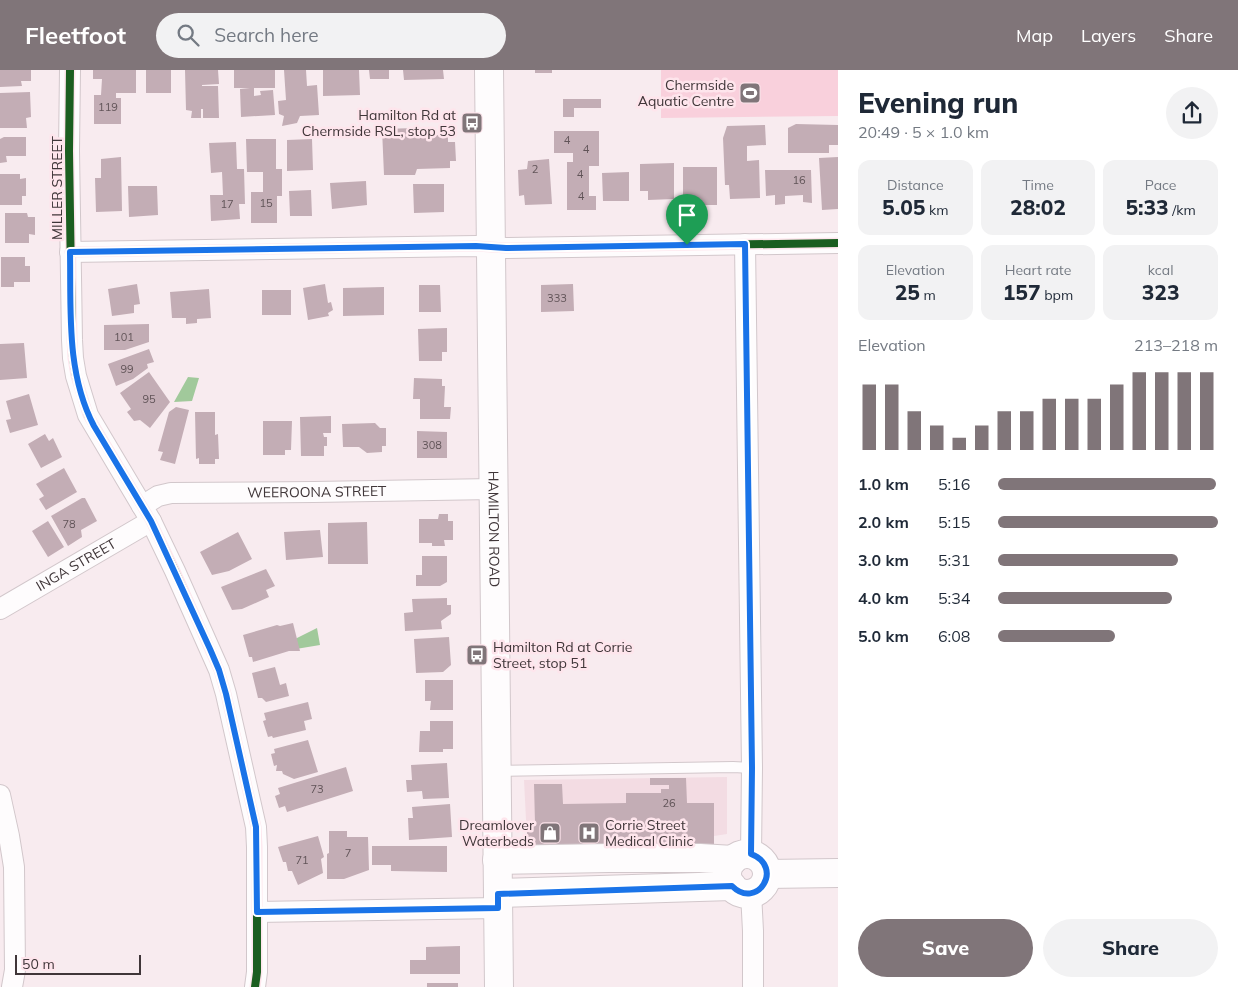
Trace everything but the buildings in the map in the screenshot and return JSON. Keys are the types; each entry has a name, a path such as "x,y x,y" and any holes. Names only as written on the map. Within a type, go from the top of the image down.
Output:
{"main road":[{"name":"HAMILTON ROAD","path":"489,70 499,987"},
{"path":"497,860 700,858 747,874"},
{"path":"498,901 747,874 838,873"}],"street":[{"name":"MILLER STREET","path":"70,70 70,252 73,358 88,415 147,513 210,649 226,694 256,827 257,912 255,987"},
{"path":"70,252 838,243"},
{"path":"745,244 752,768 747,874 753,931 753,987"},
{"name":"WEEROONA STREET","path":"147,513 158,496 171,492 493,489"},
{"name":"INGA STREET","path":"0,609 147,513"},
{"path":"0,794 14,866 14,970 12,987"},
{"path":"257,912 498,901"}],"lane":[{"path":"496,771 752,768"}],"shaded area":[{"name":"Chermside Aquatic Centre","path":"661,70 838,70 838,116 661,118"},
{"path":"188,377 199,378 192,401 174,402"},
{"path":"317,628 320,645 296,649 295,639"},
{"path":"727,777 727,834 714,836 527,839 524,780"}],"cycle path":[{"path":"70,70 69,151 72,340 76,376 88,415 151,521 219,670 256,827 257,972 255,987"},
{"path":"70,252 838,243"}],"place":[{"name":"Chermside Aquatic Centre","path":"750,93"},
{"name":"Hamilton Rd at Chermside RSL, stop 53","path":"472,123"},
{"name":"Hamilton Rd at Corrie Street, stop 51","path":"477,655"},
{"name":"Dreamlover Waterbeds","path":"550,833"},
{"name":"Corrie Street Medical Clinic","path":"589,833"}],"route":[{"path":"745,244 752,768 751,854 758,857 766,867 766,881 757,891 751,893 740,892 732,886 498,894 498,908 257,912 256,827 226,694 210,649 151,521 88,415 76,376 73,358 70,252 687,245 745,244"}]}
